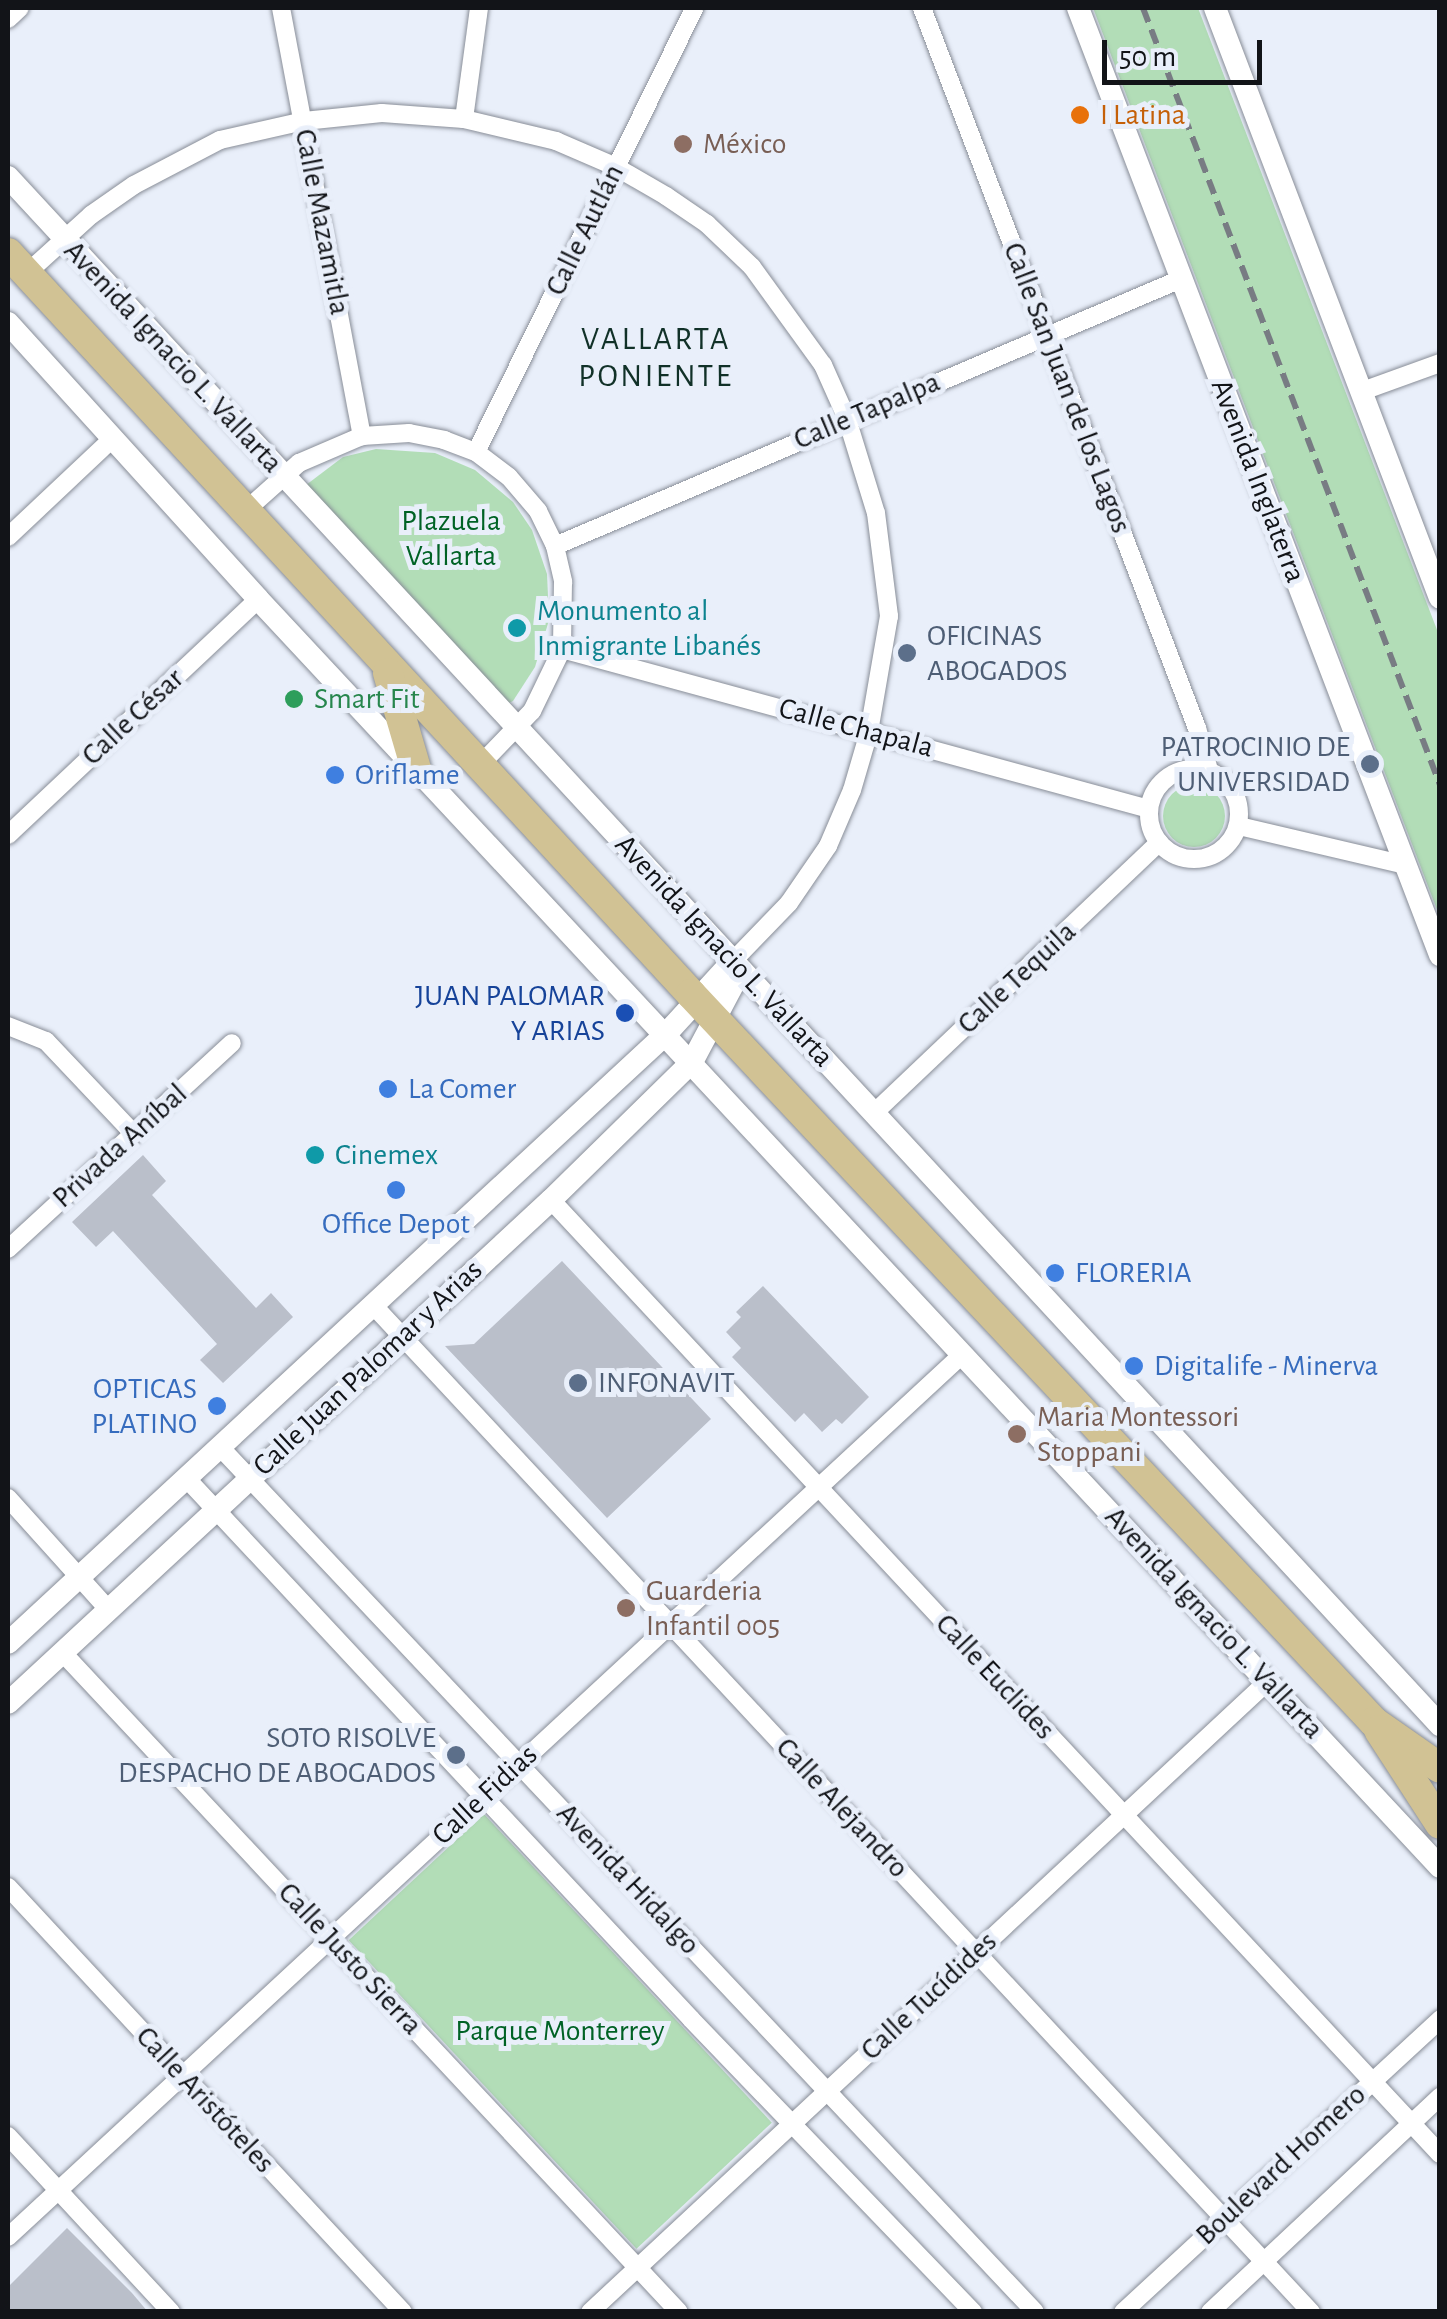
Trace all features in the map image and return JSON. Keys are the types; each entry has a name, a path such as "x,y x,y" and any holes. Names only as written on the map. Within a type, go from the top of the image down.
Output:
{"main road":[{"name":"Avenida Ignacio L. Vallarta","path":"17,264 706,1010 1374,1722 1434,1818"},
{"path":"386,666 416,768"},
{"name":"Avenida Ignacio L. Vallarta","path":"1374,1722 1440,1768"}],"street":[{"path":"8,20 20,8"},
{"name":"Calle Mazamitla","path":"281,8 362,436"},
{"path":"464,118 480,8"},
{"name":"Calle Autlán","path":"476,452 694,8"},
{"name":"Calle San Juan de los Lagos","path":"922,8 1197,728 1208,770"},
{"name":"Avenida Inglaterra","path":"1078,8 1440,955"},
{"path":"1215,8 1439,594"},
{"path":"17,264 64,239 134,185 220,140 304,122 382,113 464,118 512,127 616,167 707,224 752,266 823,365 847,419 876,514 889,616 869,732 852,790 828,846 706,1010"},
{"name":"Avenida Ignacio L. Vallarta","path":"8,177 1440,1725"},
{"name":"Calle Tapalpa","path":"555,546 1181,280"},
{"name":"Avenida Ignacio L. Vallarta","path":"8,324 258,599 1440,1867"},
{"path":"1360,392 1440,363"},
{"path":"244,512 282,474 315,454 362,436 409,433 476,452 509,477 538,511 555,546 563,582 562,648 548,686 518,729 479,766"},
{"path":"8,536 112,439"},
{"name":"Calle César","path":"8,835 258,599"},
{"name":"Calle Chapala","path":"562,648 1149,809"},
{"path":"1195,768 1208,770 1221,777 1238,799 1239,826 1224,850 1197,860 1170,852 1159,843 1149,809 1160,784 1170,775 1195,768"},
{"path":"1239,826 1405,865"},
{"name":"Calle Tequila","path":"874,1113 1159,843"},
{"name":"Calle Juan Palomar y Arias","path":"8,1643 666,1034 706,1010"},
{"name":"Calle Juan Palomar y Arias","path":"8,1703 551,1200 692,1062 706,1010"},
{"path":"8,1026 46,1041 134,1134"},
{"name":"Privada Aníbal","path":"8,1249 232,1044"},
{"name":"Calle Euclides","path":"551,1200 1440,2154"},
{"name":"Calle Alejandro","path":"372,1304 1311,2312"},
{"name":"Calle Fidias","path":"8,2238 963,1354"},
{"name":"Avenida Hidalgo","path":"220,1448 1035,2312"},
{"name":"Avenida Hidalgo","path":"187,1479 973,2312"},
{"path":"8,1498 108,1609"},
{"name":"Calle Justo Sierra","path":"62,1652 679,2312"},
{"name":"Calle Tucídides","path":"590,2312 1268,1680"},
{"name":"Calle Aristóteles","path":"8,1888 403,2312"},
{"name":"Boulevard Homero","path":"1123,2312 1440,2019"},
{"name":"Boulevard Homero","path":"1210,2312 1440,2097"},
{"path":"8,2136 171,2312"}],"green space":[{"path":"1093,8 1198,8 1439,635 1439,915"},
{"name":"Plazuela Vallarta","path":"376,449 435,453 475,470 513,502 532,530 547,574 549,620 535,667 513,701 509,703 306,485 343,457"},
{"path":"1194,785 1216,794 1225,816 1216,838 1194,847 1172,838 1163,816 1172,794"},
{"name":"Parque Monterrey","path":"484,1814 772,2123 637,2249 349,1940"}],"building":[{"path":"143,1155 166,1181 152,1195 256,1308 271,1293 293,1317 223,1383 200,1360 217,1344 113,1231 96,1247 72,1222"},
{"name":"INFONAVIT","path":"562,1261 711,1419 607,1518 445,1346 474,1344"},
{"path":"763,1286 869,1397 842,1424 836,1419 822,1432 804,1413 795,1422 732,1357 741,1348 726,1332 741,1317 736,1312"},
{"path":"67,2228 148,2312 8,2312 8,2287"}],"railway":[{"path":"1143,8 1440,785"}],"place":[{"name":"I Latina","path":"1080,115"},
{"name":"México","path":"683,144"},
{"name":"Monumento al Inmigrante Libanés","path":"517,628"},
{"name":"OFICINAS ABOGADOS","path":"907,653"},
{"name":"Smart Fit","path":"294,699"},
{"name":"PATROCINIO DE UNIVERSIDAD","path":"1370,764"},
{"name":"Oriflame","path":"335,775"},
{"name":"JUAN PALOMAR Y ARIAS","path":"625,1013"},
{"name":"La Comer","path":"388,1089"},
{"name":"Cinemex","path":"315,1155"},
{"name":"Office Depot","path":"396,1190"},
{"name":"FLORERIA","path":"1055,1273"},
{"name":"Digitalife - Minerva","path":"1134,1366"},
{"name":"INFONAVIT","path":"578,1383"},
{"name":"OPTICAS PLATINO","path":"217,1406"},
{"name":"Maria Montessori Stoppani","path":"1017,1434"},
{"name":"Guarderia Infantil 005","path":"626,1608"},
{"name":"SOTO RISOLVE DESPACHO DE ABOGADOS","path":"456,1755"}],"district":[{"name":"VALLARTA PONIENTE","path":"656,358"}]}
